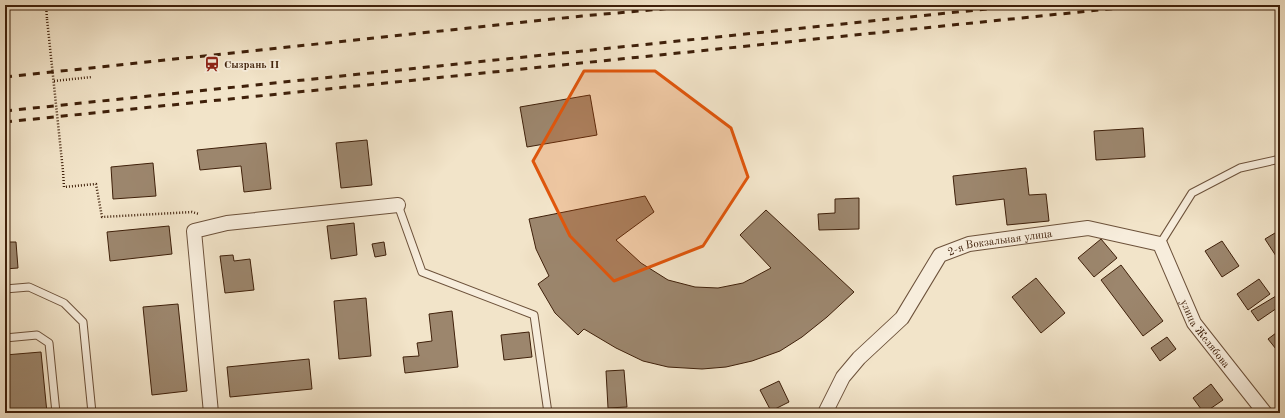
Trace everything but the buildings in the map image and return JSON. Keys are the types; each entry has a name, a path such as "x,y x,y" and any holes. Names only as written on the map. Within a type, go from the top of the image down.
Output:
{"street":[{"path":"211,413 194,231 227,223 398,205"},
{"name":"2-я Вокзальная улица","path":"825,413 843,377 859,358 902,318 940,255 969,244 1088,228 1160,244"},
{"name":"улица Желябова","path":"1160,244 1194,323 1265,413"}],"lane":[{"path":"1160,244 1192,193 1240,168 1280,159"},
{"path":"398,205 422,272 534,315 548,413"},
{"path":"5,289 29,287 64,303 83,322 92,413"},
{"path":"5,338 37,335 49,343 56,413"}],"path":[{"path":"46,5 64,187 96,184 102,217 192,212 203,216"},
{"path":"54,81 92,77"}],"highlighted area":[{"path":"584,71 655,71 731,128 748,177 703,246 614,281 570,236 533,161"}],"railway":[{"path":"5,77 582,16 708,5"},
{"path":"5,111 1025,5"},
{"path":"5,122 1148,5"}],"place":[{"name":"Сызрань II","path":"212,64"}]}
